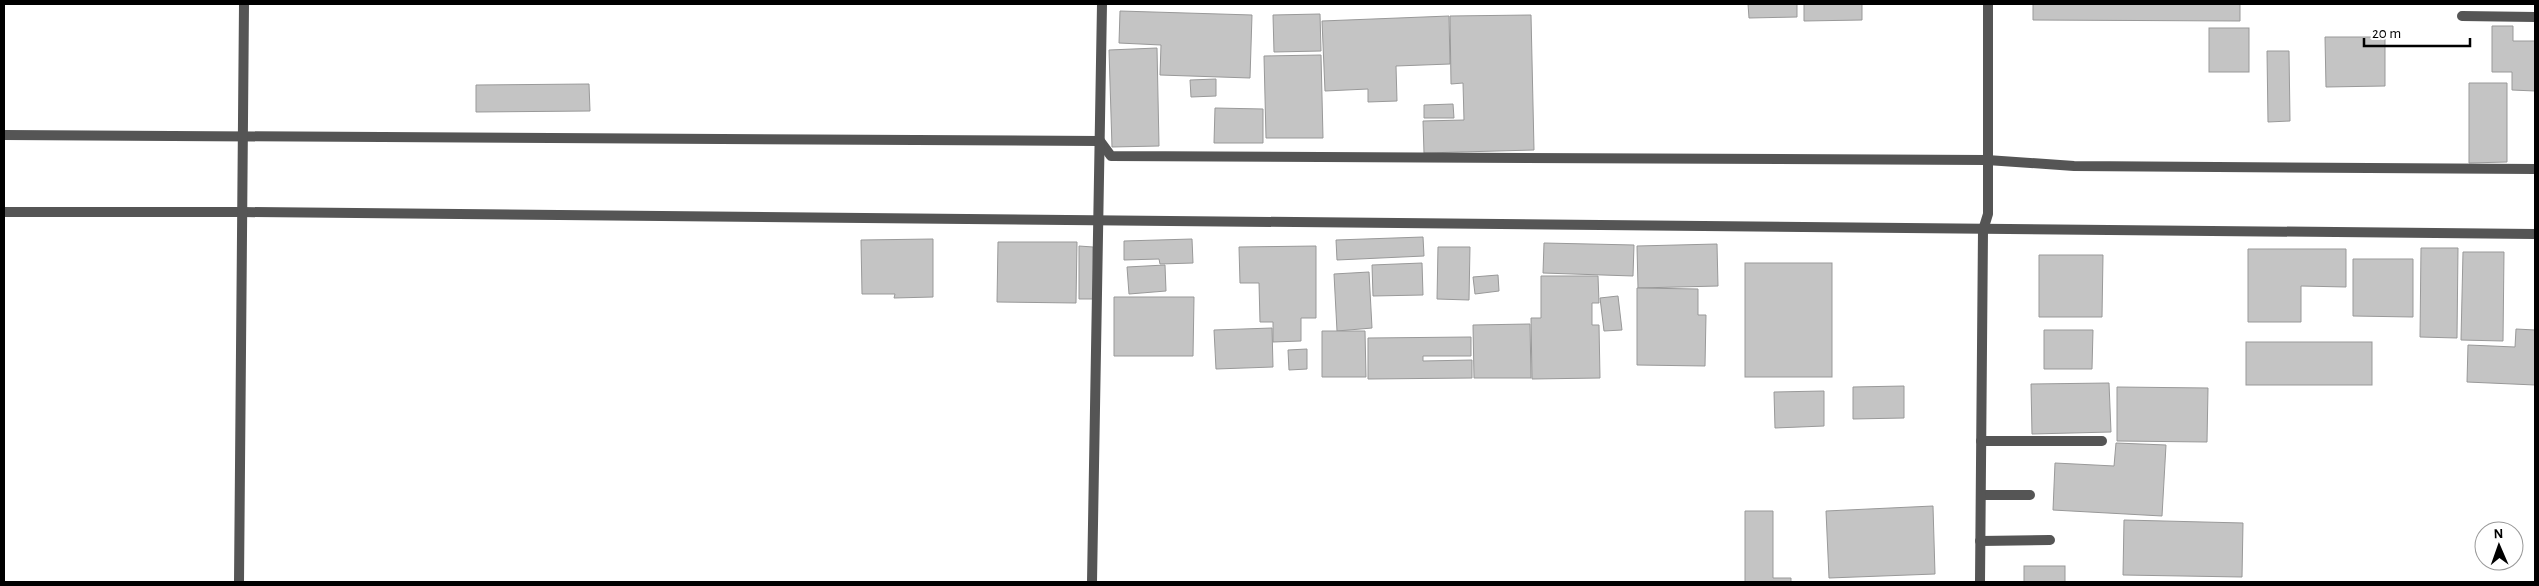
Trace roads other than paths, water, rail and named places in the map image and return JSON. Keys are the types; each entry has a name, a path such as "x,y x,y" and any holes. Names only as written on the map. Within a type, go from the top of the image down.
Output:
{"street":[{"path":"239,582 244,4"},
{"path":"1092,582 1100,220 1102,4"},
{"path":"1980,582 1983,230 1988,214 1988,4"},
{"path":"2462,16 2535,17"},
{"path":"4,135 243,138 1100,141"},
{"path":"1100,141 1111,156 1987,166 2535,168"},
{"path":"4,212 242,212 2535,234"},
{"path":"1981,441 2102,441"},
{"path":"1981,495 2030,495"},
{"path":"1980,541 2024,542 2050,540"}]}
